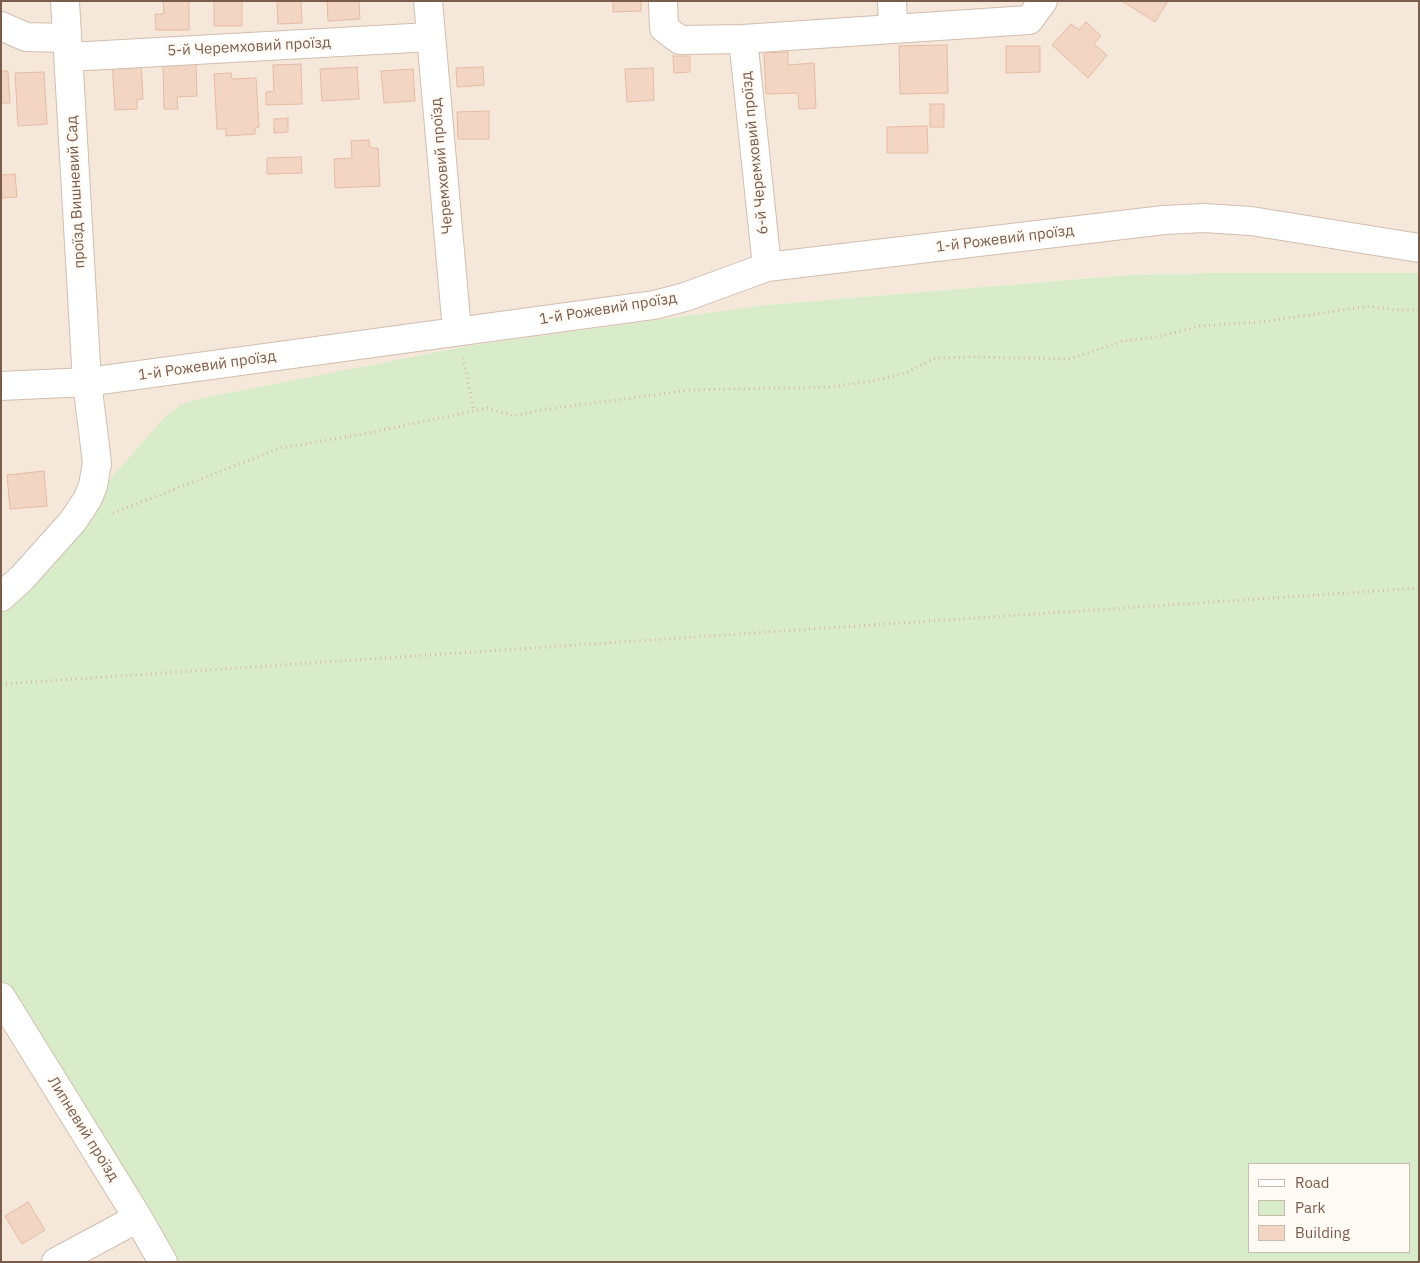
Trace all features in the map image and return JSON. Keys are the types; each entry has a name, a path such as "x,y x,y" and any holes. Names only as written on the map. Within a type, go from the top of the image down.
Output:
{"street":[{"name":"проїзд Вишневий Сад","path":"65,1 87,382"},
{"name":"Черемховий проїзд","path":"428,1 457,331"},
{"path":"663,1 664,28 680,40 743,39 1028,20 1043,1"},
{"path":"892,1 894,29"},
{"path":"1,26 14,42"},
{"name":"5-й Черемховий проїзд","path":"14,42 68,47 430,37"},
{"name":"6-й Черемховий проїзд","path":"743,39 767,267"},
{"name":"1-й Рожевий проїзд","path":"1,386 87,382 654,305 685,297 767,267 1164,220 1204,218 1251,221 1419,248"},
{"path":"1,597 12,579 73,521 87,500 93,486 98,463 87,382"},
{"name":"Липневий проїзд","path":"4,1010 138,1218 163,1262"},
{"path":"56,1262 138,1218"}],"path":[{"path":"73,521 121,511 281,448 369,433 487,408 514,416 690,390 829,387 873,381 906,373 935,358 1070,359 1123,341 1162,336 1200,326 1261,322 1370,306 1396,310 1419,310"},
{"path":"457,331 474,411"},
{"path":"1,684 1419,588"}],"shaded area":[{"path":"1,1 1419,1 1419,273 1128,275 766,305 22,578 1,597"},
{"path":"1,997 163,1262 1,1262"}],"green space":[{"path":"1419,273 1419,1262 163,1262 1,997 1,597 22,578 166,416 182,404 203,398 468,346 766,305 1128,275"}],"building":[{"path":"163,1 189,1 189,30 156,30 155,14 164,14"},
{"path":"214,1 242,1 242,26 214,26"},
{"path":"277,1 301,1 302,23 278,24"},
{"path":"327,1 359,1 360,19 328,21"},
{"path":"613,1 641,1 641,11 613,12"},
{"path":"1122,1 1168,1 1155,22"},
{"path":"1086,22 1101,36 1094,44 1107,55 1088,78 1052,45 1071,24 1079,30"},
{"path":"947,45 948,93 900,94 899,46"},
{"path":"1006,46 1040,46 1040,72 1006,73"},
{"path":"788,52 788,65 814,63 816,108 799,109 798,93 766,94 764,53"},
{"path":"673,56 690,56 690,72 674,73"},
{"path":"141,61 143,99 137,100 137,109 115,110 112,62"},
{"path":"196,64 197,96 177,97 178,109 164,109 163,65"},
{"path":"301,64 302,104 266,105 266,92 274,91 273,65"},
{"path":"357,67 359,99 322,101 320,69"},
{"path":"483,67 484,85 457,87 456,68"},
{"path":"653,68 654,100 627,102 625,69"},
{"path":"413,69 415,101 384,103 381,71"},
{"path":"1,71 8,71 10,103 1,103"},
{"path":"44,72 47,124 18,126 15,73"},
{"path":"231,73 232,79 256,78 259,127 255,128 255,134 226,136 226,129 217,129 214,74"},
{"path":"930,104 944,104 944,127 930,127"},
{"path":"489,111 489,139 458,139 457,112"},
{"path":"288,118 288,132 274,133 274,119"},
{"path":"927,126 928,153 887,153 887,127"},
{"path":"369,140 370,148 378,148 380,186 335,188 334,159 352,158 351,141"},
{"path":"301,157 302,173 267,174 267,158"},
{"path":"15,174 17,197 2,198 1,175"},
{"path":"44,471 47,506 10,509 7,475"},
{"path":"28,1202 45,1230 22,1244 5,1216"}]}
